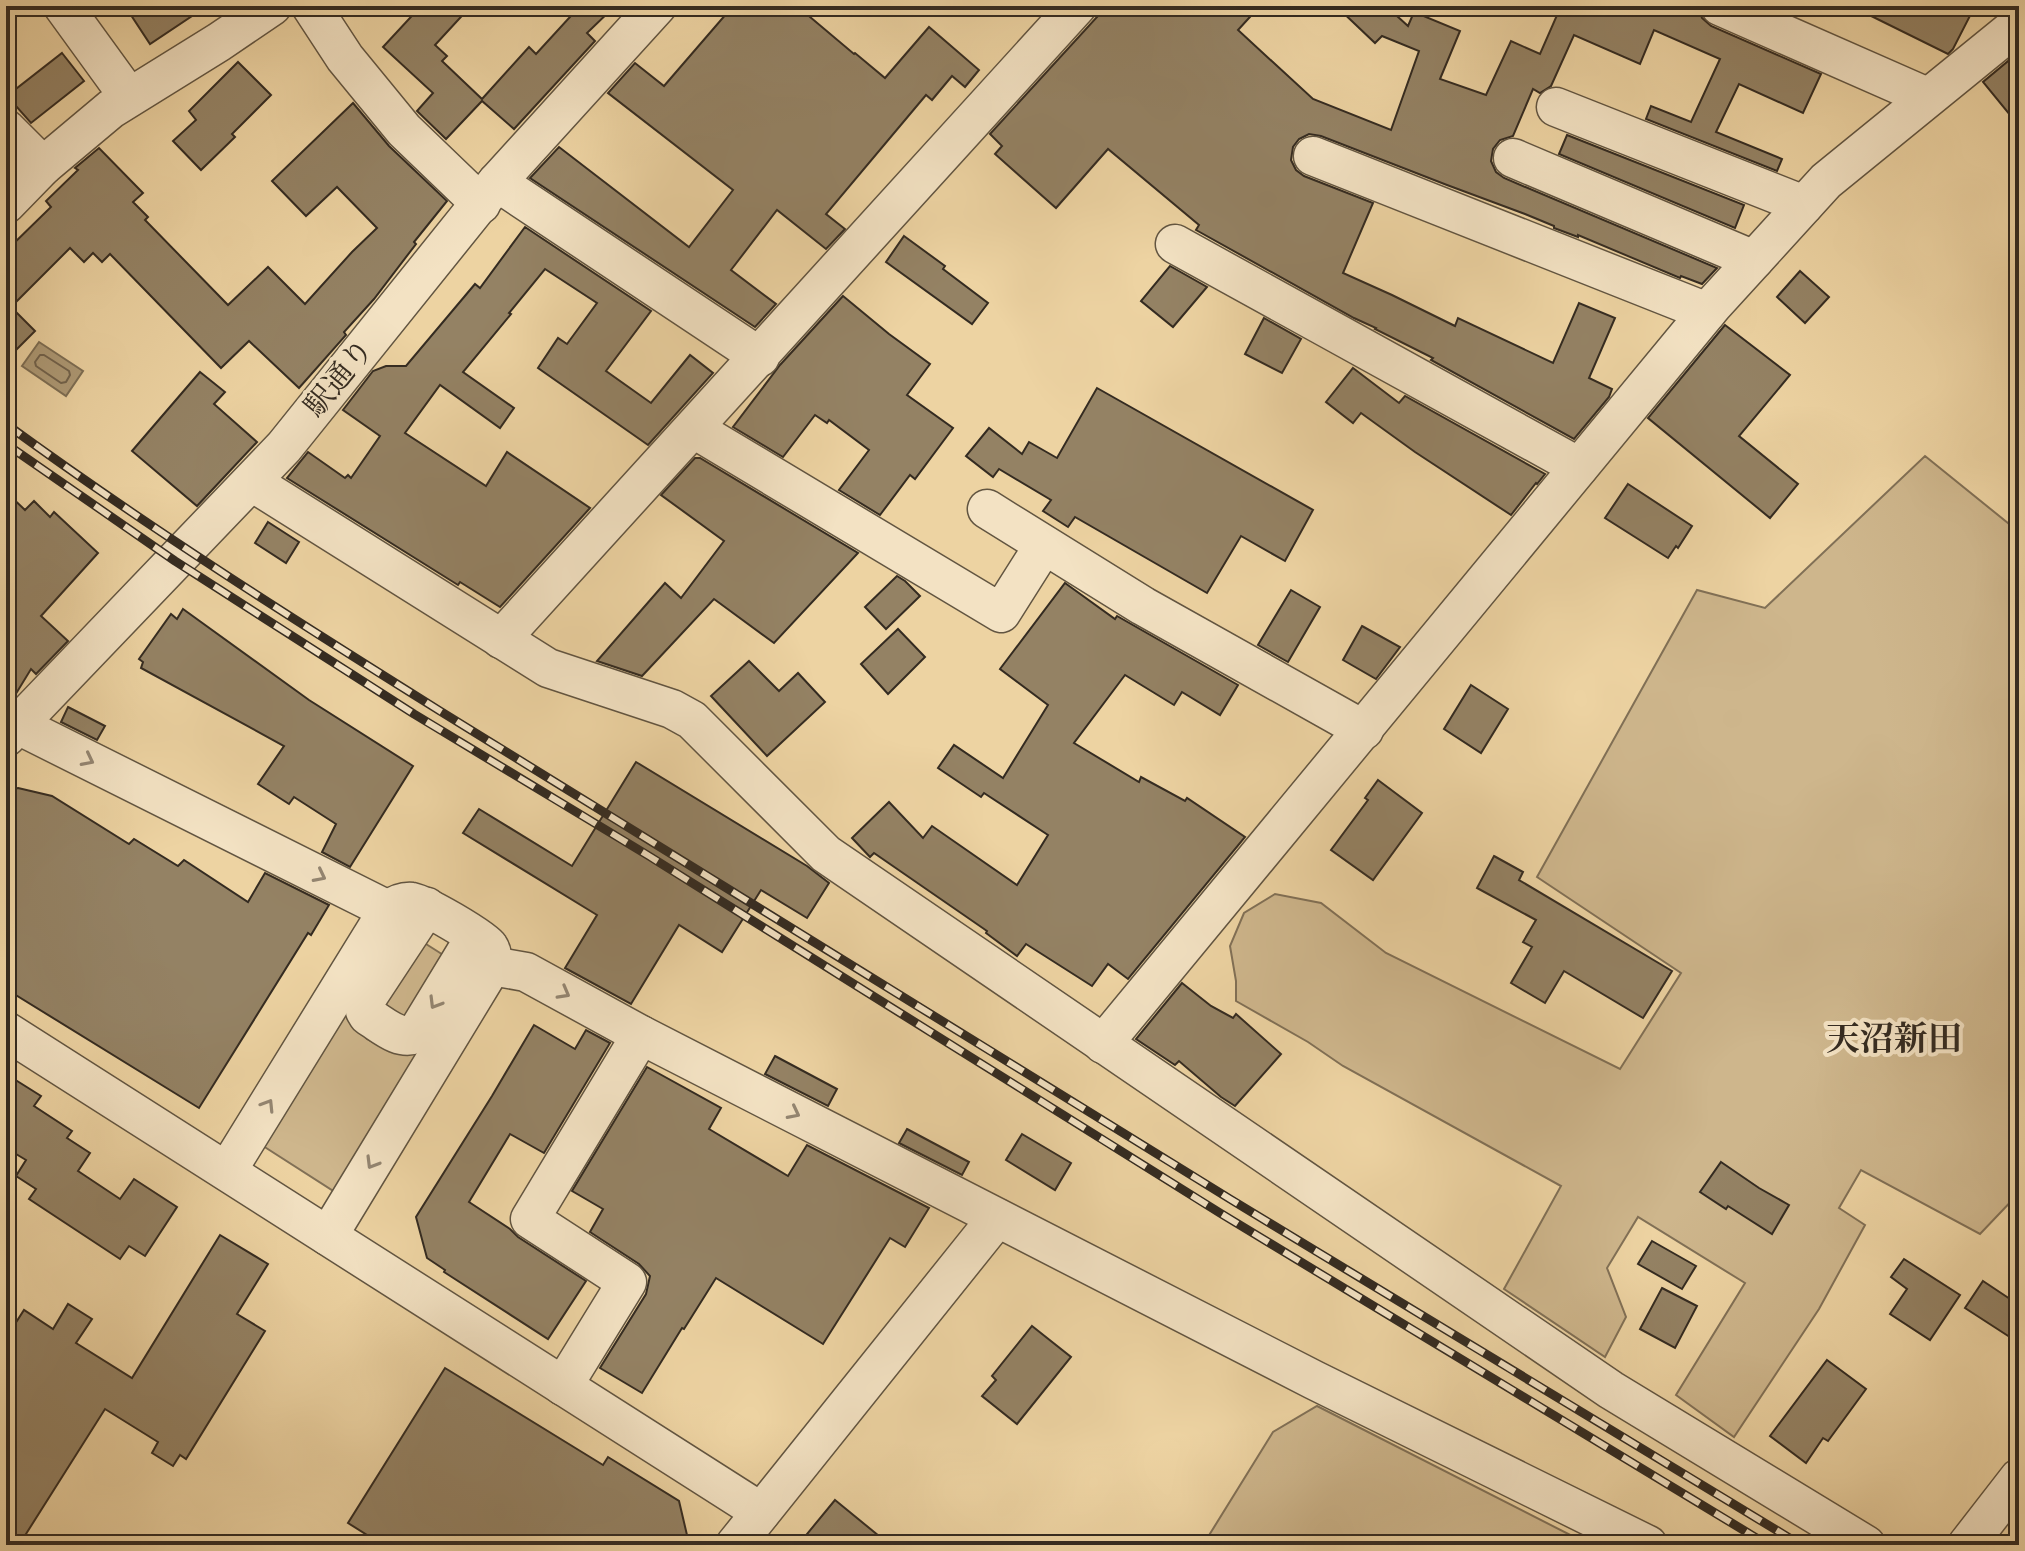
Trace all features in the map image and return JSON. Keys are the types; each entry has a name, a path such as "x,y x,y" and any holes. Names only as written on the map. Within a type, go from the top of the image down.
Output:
{"street":[{"path":"63,6 129,97"},
{"path":"6,204 43,166 111,109 272,6"},
{"path":"311,6 345,58 404,130 489,193 760,357"},
{"name":"駅通り","path":"11,730 284,447 489,193 657,6"},
{"path":"1720,6 1927,97"},
{"path":"501,639 760,357 1060,12"},
{"path":"1103,1044 1707,312 1826,181 2019,24"},
{"path":"1556,107 1804,205"},
{"path":"6,129 43,166"},
{"path":"1313,156 1707,312"},
{"path":"1513,158 1754,260"},
{"path":"1175,244 1579,467"},
{"path":"694,429 1001,613 1044,545"},
{"path":"252,482 548,668 672,709 692,720 826,854 1611,1390 1866,1545"},
{"path":"987,509 1143,606 1364,730"},
{"path":"11,730 388,910"},
{"path":"227,1171 388,910 409,901 420,903 483,951 641,1035 1314,1380 1648,1545"},
{"path":"427,907 365,1001 368,1016 402,1036 416,1034 483,951"},
{"path":"328,1236 483,951"},
{"path":"6,1031 761,1512"},
{"path":"563,1386 627,1282 530,1219 641,1035"},
{"path":"735,1545 997,1218"},
{"path":"1967,1545 2019,1478"}],"shaded area":[{"path":"1925,456 2019,532 2019,1135 2011,1144 2019,1153 2019,1193 1980,1234 1861,1170 1839,1208 1865,1225 1819,1309 1734,1437 1676,1395 1745,1283 1638,1217 1607,1268 1626,1317 1605,1357 1504,1289 1561,1186 1343,1066 1236,1001 1230,946 1244,913 1275,894 1321,903 1386,953 1620,1069 1681,973 1537,877 1697,590 1765,608"},
{"path":"426,944 448,958 404,1025 382,1012 385,996 412,951"},
{"path":"351,999 356,1026 367,1039 386,1049 425,1043 335,1192 260,1144"},
{"path":"1317,1406 1590,1545 1203,1545 1273,1432"}],"water":[{"path":"39,342 83,371 66,396 22,366"}],"building":[{"path":"125,6 207,6 150,44"},
{"path":"421,6 471,6 435,45 447,56 442,61 482,99 529,47 536,54 580,6 615,6 587,33 595,41 514,129 482,101 446,139 417,111 433,93 383,47"},
{"path":"733,6 797,6 885,78 929,27 979,70 965,87 952,76 932,100 926,95 826,214 845,229 826,249 777,210 731,270 776,304 755,327 530,178 559,147 689,247 733,190 608,93 635,63 664,86"},
{"path":"1107,6 1260,6 1238,30 1313,99 1391,130 1419,51 1382,36 1375,43 1336,6 1386,6 1408,26 1414,12 1460,31 1440,79 1486,95 1511,41 1540,54 1561,6 1698,6 1702,18 1711,26 1821,74 1803,113 1739,84 1716,132 1782,159 1777,171 1646,119 1651,106 1691,122 1720,59 1654,30 1640,64 1574,35 1551,86 1540,93 1533,89 1513,136 1500,140 1493,149 1491,161 1496,172 1504,178 1717,268 1702,284 1321,136 1309,134 1299,139 1293,147 1291,160 1296,170 1304,176 1373,203 1343,273 1455,326 1458,318 1553,363 1579,303 1615,318 1589,378 1612,389 1609,397 1574,439 1431,360 1433,358 1196,230 1199,225 1108,149 1056,208 995,154 1002,146 990,134"},
{"path":"1851,6 1975,6 1948,54"},
{"path":"2019,52 2019,126 1983,82"},
{"path":"62,53 84,81 31,123 7,96"},
{"path":"238,62 271,95 201,170 173,141 196,120 189,111"},
{"path":"353,103 389,146 447,201 374,299 344,332 346,335 299,388 249,341 221,368 110,254 102,262 93,253 84,262 70,248 11,307 35,331 6,360 6,251 51,207 46,201 78,170 75,168 99,148 143,193 133,202 148,217 145,220 228,305 268,267 305,304 377,228 337,187 306,216 272,181"},
{"path":"1567,135 1744,205 1735,228 1559,154"},
{"path":"525,227 651,311 606,371 651,403 690,355 713,373 648,445 538,368 558,338 567,344 597,303 545,269 463,372 514,408 500,428 440,385 405,433 486,486 507,452 590,508 500,607 460,582 458,585 287,478 308,452 345,478 348,475 351,478 380,436 343,410 373,371 386,366 406,366 475,284 480,288"},
{"path":"904,236 988,303 972,324 886,262"},
{"path":"1170,266 1207,287 1173,327 1141,301"},
{"path":"1800,271 1829,297 1805,323 1777,297"},
{"path":"843,296 930,364 907,395 953,428 915,479 910,475 880,515 839,490 869,450 829,420 827,423 815,415 783,457 733,427 780,365"},
{"path":"1264,318 1301,339 1282,373 1245,354"},
{"path":"1725,325 1790,375 1739,436 1798,484 1770,518 1648,418"},
{"path":"1353,368 1399,403 1405,396 1545,474 1511,515 1361,413 1353,423 1326,402"},
{"path":"200,372 225,392 214,404 257,442 197,506 132,451"},
{"path":"1097,388 1313,510 1285,561 1241,536 1207,593 1075,517 1068,527 1043,511 1051,500 999,469 993,477 966,456 989,428 1022,454 1029,442 1057,458"},
{"path":"695,458 700,458 858,553 774,643 714,599 642,676 597,661 665,583 681,598 724,541 661,495"},
{"path":"1628,484 1692,526 1668,558 1605,518"},
{"path":"6,492 25,510 34,501 50,517 54,512 98,553 41,616 68,641 36,674 31,669 6,705"},
{"path":"268,522 299,542 286,563 255,543"},
{"path":"897,576 920,596 886,629 865,607"},
{"path":"1065,583 1115,619 1117,616 1238,685 1220,715 1182,692 1174,705 1125,675 1074,743 1139,782 1141,777 1185,801 1187,798 1245,837 1128,979 1108,964 1092,986 1026,944 1017,956 987,931 874,853 870,857 852,838 889,802 923,838 932,826 1017,885 1048,835 984,793 981,797 938,768 954,745 1003,778 1048,705 1000,669"},
{"path":"1291,590 1320,607 1288,662 1258,645"},
{"path":"183,609 309,700 413,766 350,867 322,852 336,824 294,797 289,804 258,784 284,746 141,668 143,662 139,659 171,614 177,619"},
{"path":"1362,626 1400,647 1376,679 1343,660"},
{"path":"898,629 925,657 888,694 861,664"},
{"path":"749,661 779,691 798,673 825,702 767,756 711,696"},
{"path":"1471,685 1508,709 1481,753 1444,729"},
{"path":"68,707 105,726 97,740 61,722"},
{"path":"636,762 807,866 829,883 807,918 761,890 722,952 679,925 631,1004 565,968 597,915 463,833 479,809 572,866"},
{"path":"1378,780 1422,813 1373,880 1331,850 1368,800 1365,798"},
{"path":"18,788 52,796 129,844 134,839 178,866 184,860 248,902 265,873 329,905 311,935 308,933 199,1108 6,989 6,791"},
{"path":"1494,856 1523,872 1519,880 1672,971 1643,1018 1564,971 1545,1003 1511,983 1532,947 1523,942 1536,920 1477,888"},
{"path":"1182,983 1211,1006 1233,1018 1236,1014 1281,1054 1235,1106 1179,1061 1175,1065 1136,1039"},
{"path":"534,1025 575,1049 586,1030 610,1043 544,1153 510,1134 469,1202 586,1281 548,1339 427,1258 416,1217"},
{"path":"775,1056 837,1089 828,1106 765,1074"},
{"path":"647,1067 721,1108 709,1129 788,1176 807,1145 929,1208 905,1247 890,1238 823,1344 716,1278 642,1393 600,1368 646,1294 650,1276 639,1264 590,1232 603,1209 572,1191"},
{"path":"6,1074 41,1096 34,1106 72,1131 67,1138 90,1153 78,1171 120,1199 134,1179 177,1207 145,1256 129,1246 120,1259 29,1199 36,1189 16,1176 26,1160 6,1148"},
{"path":"907,1129 969,1162 962,1175 899,1143"},
{"path":"1022,1134 1071,1163 1055,1190 1006,1160"},
{"path":"1721,1162 1789,1205 1772,1234 1700,1192"},
{"path":"220,1235 268,1264 237,1314 265,1331 186,1459 180,1455 173,1466 152,1453 158,1442 105,1409 19,1545 6,1545 6,1338 24,1310 53,1329 68,1304 92,1319 76,1343 132,1378"},
{"path":"1652,1241 1696,1266 1682,1289 1638,1264"},
{"path":"1904,1259 1960,1295 1930,1340 1890,1314 1907,1289 1891,1277"},
{"path":"1983,1281 2019,1305 2019,1343 1965,1308"},
{"path":"1662,1288 1697,1306 1675,1348 1640,1329"},
{"path":"1032,1326 1071,1357 1017,1424 982,1396 996,1380 992,1376"},
{"path":"1827,1360 1866,1389 1828,1441 1823,1438 1806,1463 1770,1436"},
{"path":"445,1368 603,1465 608,1457 679,1501 687,1535 681,1545 383,1545 348,1523"},
{"path":"835,1500 890,1545 798,1545"}],"railway":[{"path":"6,424 166,535 440,711 1230,1199 1801,1545"},
{"path":"6,444 175,561 414,714 649,856 1220,1213 1768,1545"}],"district":[{"name":"天沼新田","path":"1894,1039"}]}
